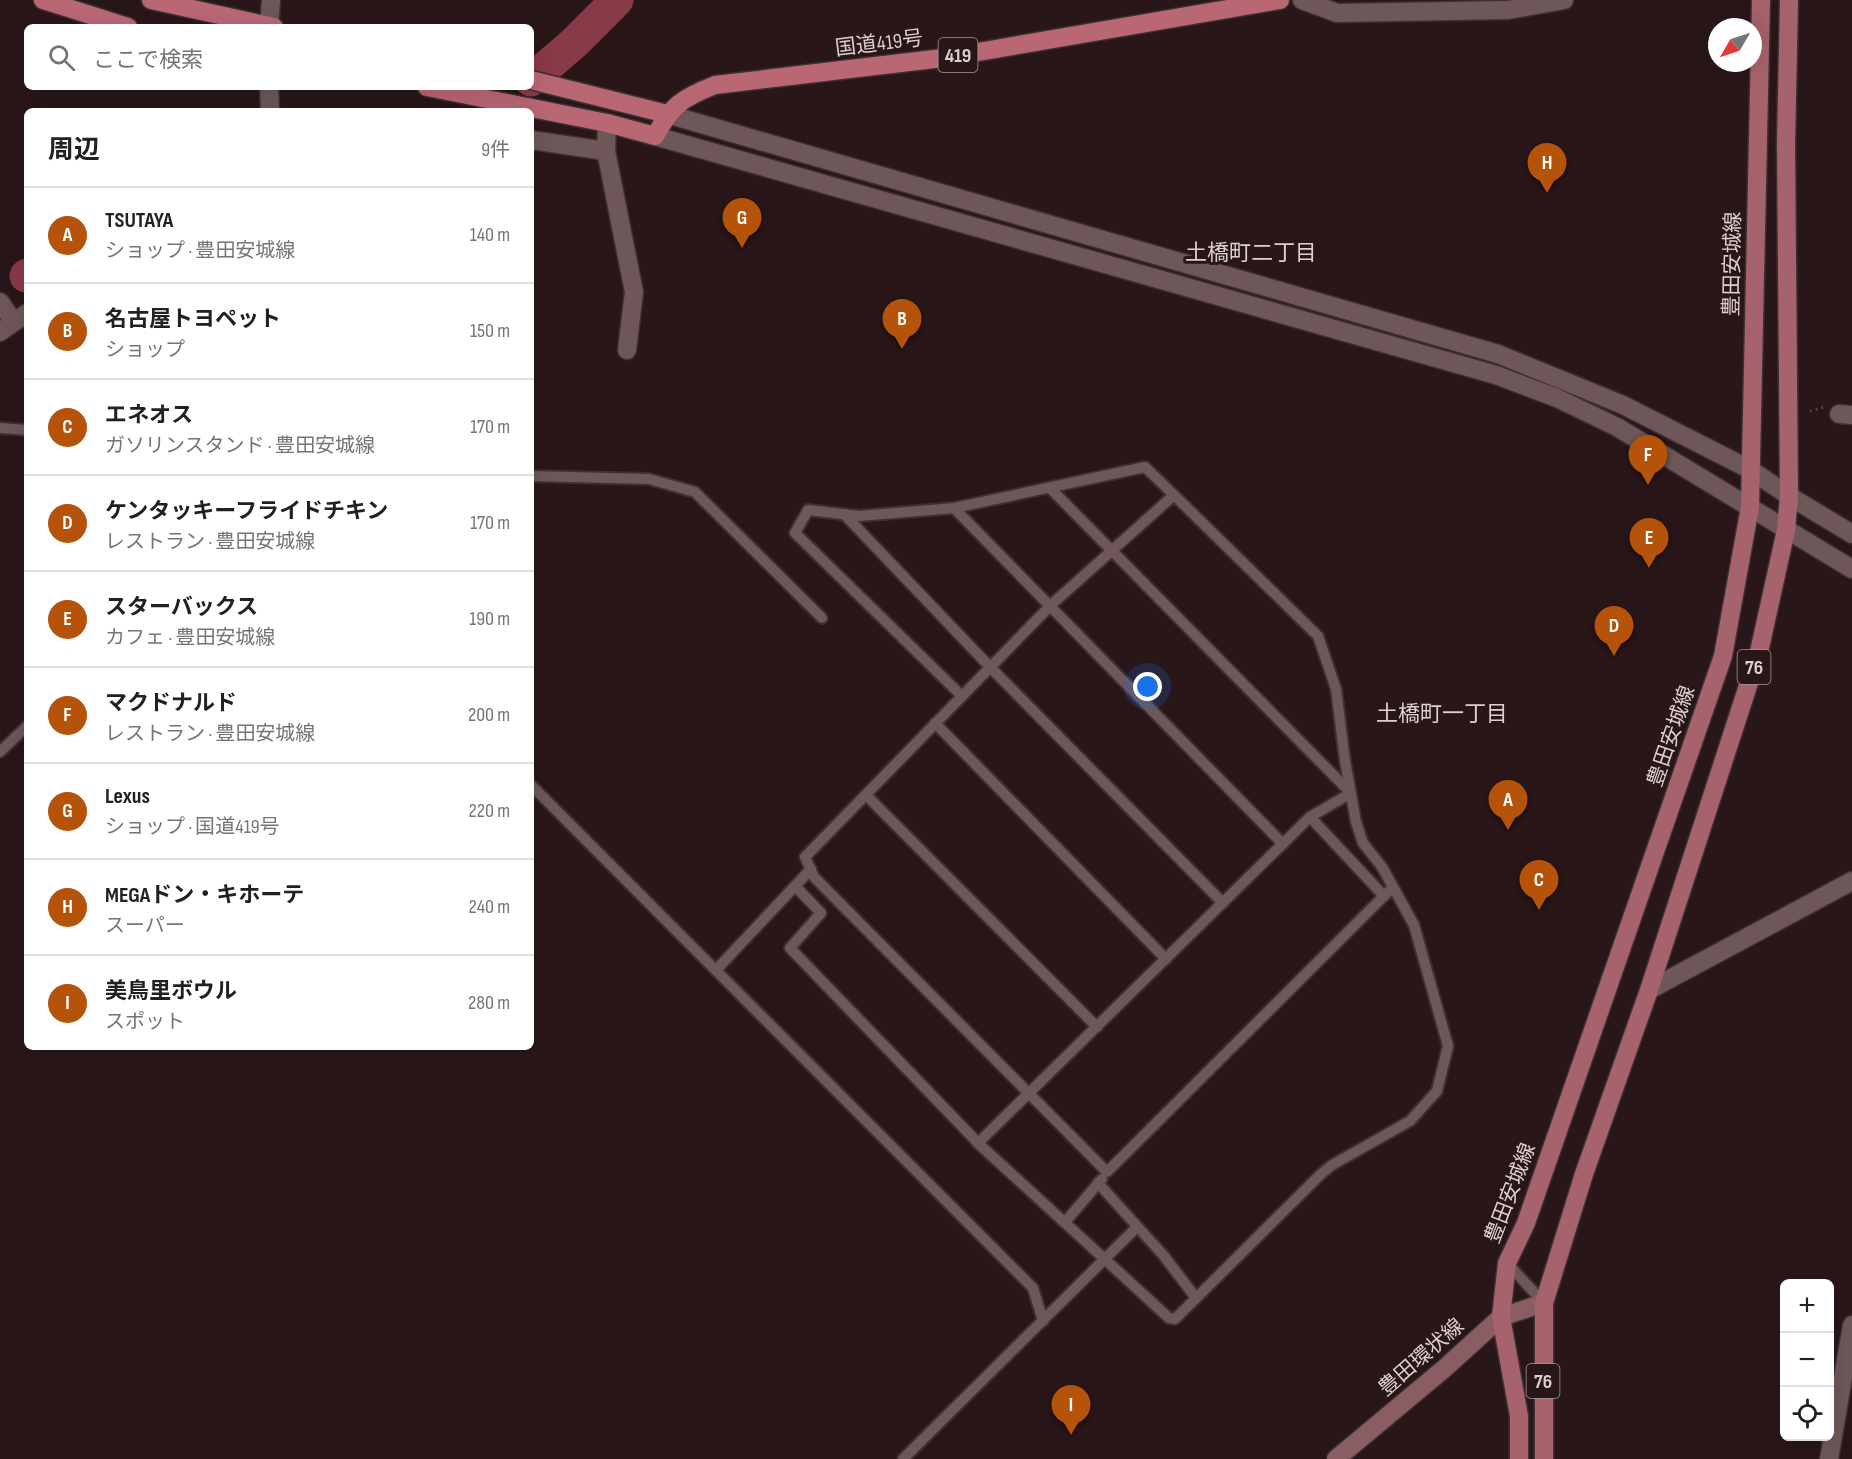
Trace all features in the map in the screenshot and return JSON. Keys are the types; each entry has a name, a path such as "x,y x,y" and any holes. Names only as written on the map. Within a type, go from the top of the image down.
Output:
{"highway":[{"path":"43,0 119,24"},
{"path":"152,0 258,24"},
{"name":"国道419号","path":"654,136 667,114 687,96 715,85 943,58 1280,0"},
{"path":"534,81 667,114"},
{"path":"442,90 533,108"},
{"path":"534,108 608,123 654,136"}],"main road":[{"name":"豊田安城線","path":"1519,1459 1519,1416 1501,1317 1507,1263 1526,1223 1723,656 1750,507 1761,0"},
{"name":"76","path":"1544,1459 1544,1303 1584,1174 1649,990 1759,652 1786,530 1789,496 1786,144 1789,0"},
{"name":"豊田環状線","path":"1335,1459 1445,1368 1501,1317 1544,1303"}],"street":[{"path":"271,0 271,24"},
{"path":"1302,0 1337,13 1508,10 1564,0"},
{"path":"269,90 270,108"},
{"path":"667,114 1498,354 1623,405 1751,470 1852,534"},
{"path":"608,123 606,151 634,292 627,350"},
{"path":"654,136 1496,375 1557,398 1617,427 1852,569"},
{"path":"534,140 606,151"},
{"path":"0,302 13,322"},
{"path":"1649,990 1852,880"},
{"path":"1829,1459 1852,1325"}],"lane":[{"path":"0,428 24,430"},
{"path":"837,899 821,913 790,948 980,1145 1169,1318 1175,1318 1332,1165 1410,1121 1437,1091 1448,1046 1414,925 1382,867 1363,843 1356,822 1336,689 1318,636 1145,467 954,508 859,516 808,510 795,533 962,696"},
{"path":"534,476 649,479 695,492 822,618"},
{"path":"1050,488 1351,793"},
{"path":"1107,1173 814,877 805,857 1051,605 1174,495"},
{"path":"954,508 1283,844"},
{"path":"844,514 990,667 1223,903"},
{"path":"935,723 1166,959"},
{"path":"0,752 24,729"},
{"path":"534,788 1033,1288 1043,1321"},
{"path":"980,1145 1310,817 1351,793"},
{"path":"866,795 1097,1027"},
{"path":"1310,817 1384,896"},
{"path":"716,970 811,869"},
{"path":"795,886 821,913"},
{"path":"1065,1222 1107,1173 1393,887"},
{"path":"1098,1183 1164,1256 1196,1298"},
{"path":"903,1459 1137,1227"},
{"path":"1507,1263 1544,1303"}],"waterway":[{"path":"534,77 574,43 617,0"}],"place":[{"name":"MEGAドン・キホーテ","path":"1547,193"},
{"name":"Lexus","path":"742,248"},
{"name":"名古屋トヨペット","path":"902,349"},
{"name":"マクドナルド","path":"1648,485"},
{"name":"スターバックス","path":"1649,568"},
{"name":"ケンタッキーフライドチキン","path":"1614,656"},
{"name":"TSUTAYA","path":"1508,830"},
{"name":"エネオス","path":"1539,910"},
{"name":"美鳥里ボウル","path":"1071,1435"}],"district":[{"name":"土橋町二丁目","path":"1251,252"},
{"name":"土橋町一丁目","path":"1442,713"}]}
